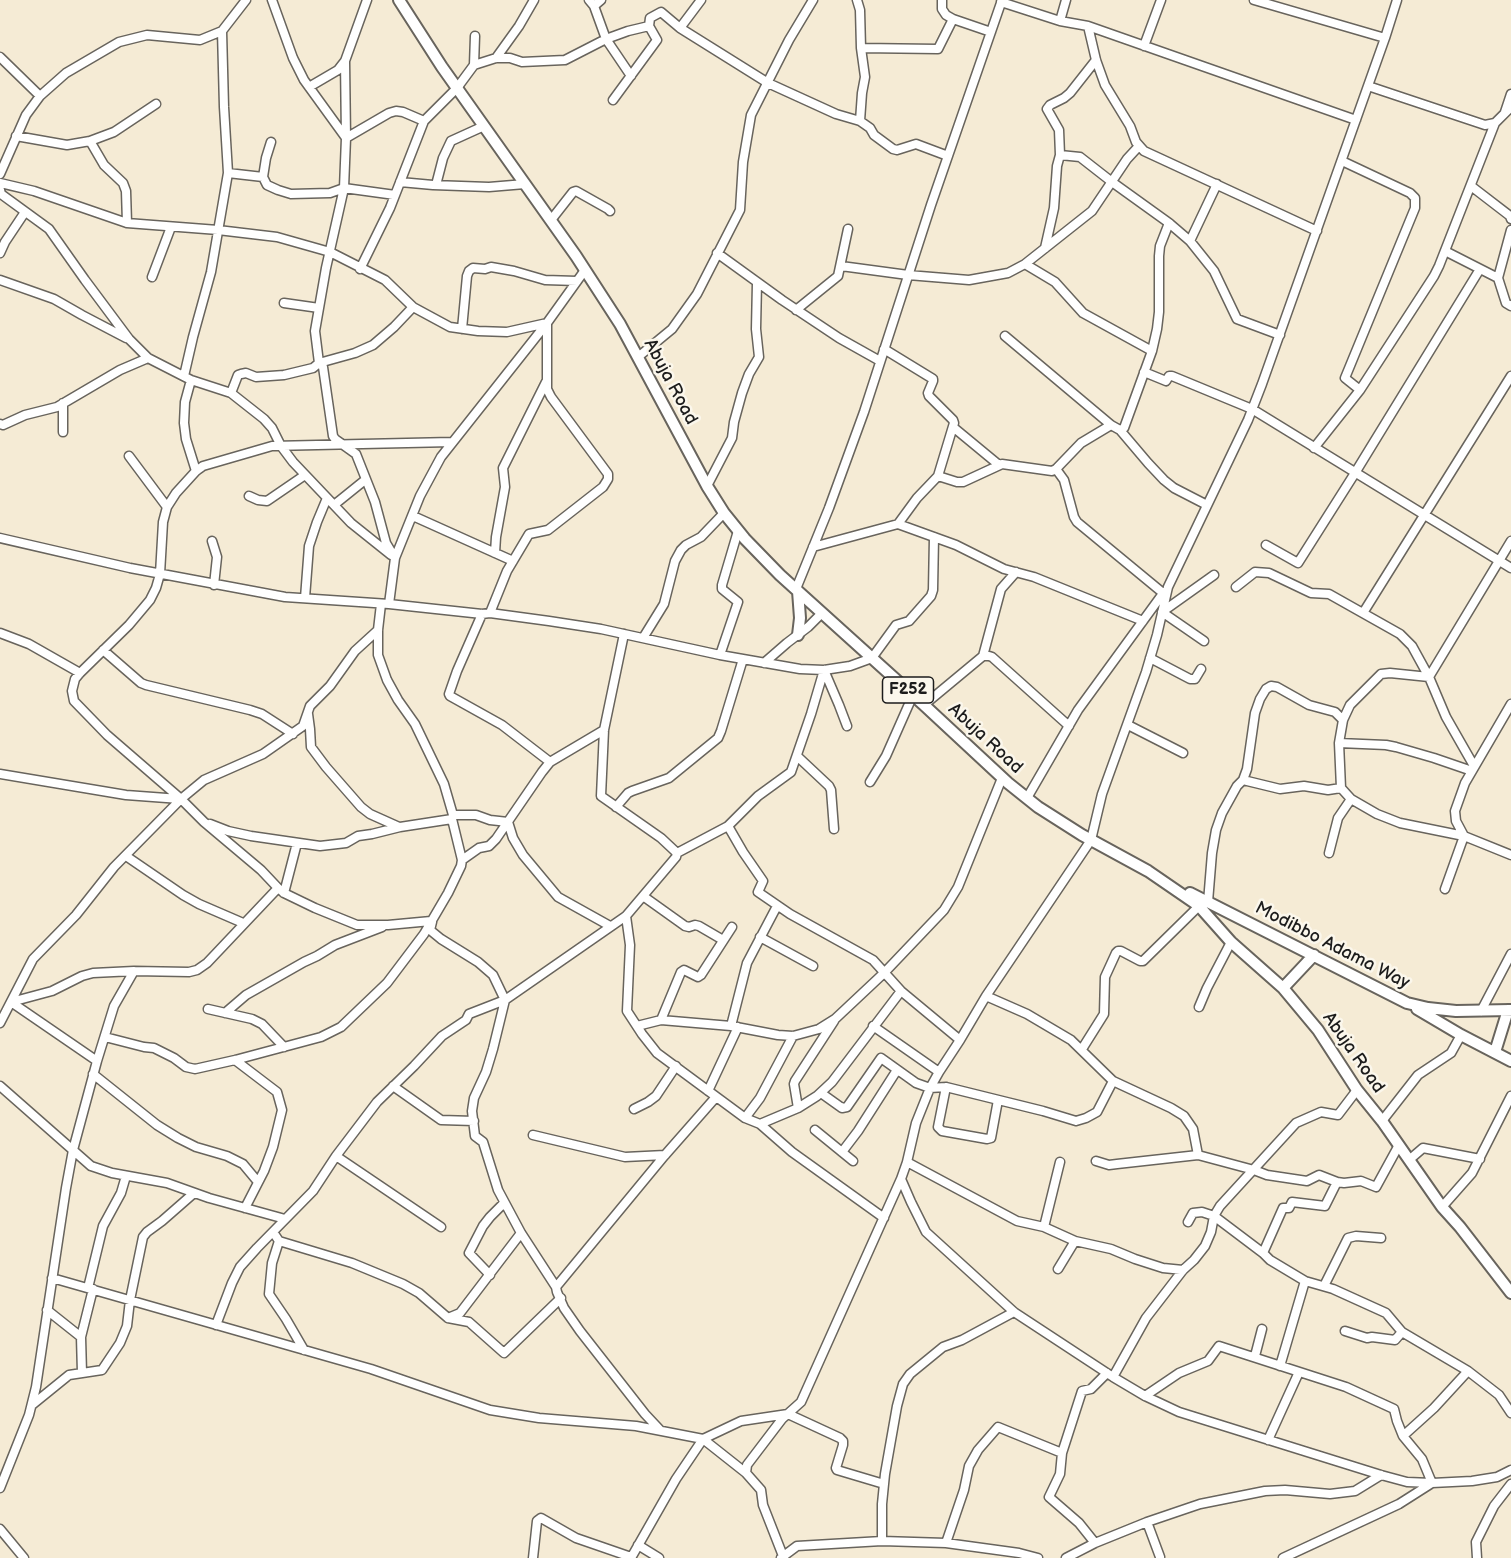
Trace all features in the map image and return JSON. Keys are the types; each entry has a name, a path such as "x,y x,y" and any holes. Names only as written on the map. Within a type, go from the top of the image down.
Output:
{"main road":[{"name":"Abuja Road","path":"399,0 620,324 707,486 738,531 797,590 1002,778 1038,807 1203,904 1231,942 1283,988 1318,1030 1357,1090 1382,1121 1442,1207 1511,1293"},
{"path":"797,590 800,618 798,635"},
{"name":"Modibbo Adama Way","path":"1203,904 1314,955 1407,1003 1456,1011 1509,1010"},
{"path":"1283,988 1314,955"},
{"path":"1407,1003 1511,1061"},
{"path":"1495,1052 1509,1010"}],"street":[{"path":"0,174 26,115 40,96 66,73 118,42 147,36 200,40 222,32 246,0"},
{"path":"272,0 304,81 346,138"},
{"path":"309,87 338,70 345,61 367,0"},
{"path":"496,58 534,0"},
{"path":"680,28 701,0"},
{"path":"638,357 672,329 697,294 740,210 743,162 751,115 789,40 813,0"},
{"path":"857,0 860,9 861,48 866,77 862,93 860,121"},
{"path":"942,0 945,15 991,32"},
{"path":"1060,21 1066,0"},
{"path":"1144,46 1161,0"},
{"path":"1254,0 1385,38"},
{"path":"1027,798 1078,710 1166,590 1252,409 1342,161 1397,0"},
{"path":"797,590 829,508 1002,1 1060,21 1088,26 1356,120"},
{"path":"595,2 606,39 631,76"},
{"path":"613,100 657,40 649,26 650,18 661,12 680,28 768,83 836,114 860,121 892,149 897,150 916,144 948,156"},
{"path":"861,48 938,49 953,19"},
{"path":"474,65 496,58 510,58 522,62 565,60 628,30 649,26"},
{"path":"1088,26 1096,60 1106,85 1130,126 1136,142 1144,151 1317,231"},
{"path":"196,471 186,439 185,402 193,337 211,272 228,173 222,32"},
{"path":"360,268 395,195 424,121 457,88 474,65 475,36"},
{"path":"0,57 40,96"},
{"path":"1045,248 1054,208 1060,155 1059,130 1047,109 1070,93 1096,60"},
{"path":"345,61 344,188 315,331 319,363 323,367 333,436 356,454 375,502 386,543 396,558"},
{"path":"1368,86 1485,125 1495,123"},
{"path":"1314,448 1360,390 1434,276 1495,123 1508,110 1511,94"},
{"path":"16,136 68,145 90,141 114,132 156,104"},
{"path":"346,138 396,111 424,121"},
{"path":"436,185 443,158 451,141 484,126"},
{"path":"90,141 104,165 123,183 126,191 127,223"},
{"path":"271,142 263,177 267,185 278,190 291,194 330,194 344,188 395,195"},
{"path":"841,266 969,280 1008,273 1025,264 1092,211 1127,159 1139,146"},
{"path":"1060,155 1080,157 1169,223 1190,241 1214,271 1237,319 1280,335"},
{"path":"1342,161 1410,193 1414,198 1415,208 1345,378 1360,390"},
{"path":"228,173 263,177"},
{"path":"400,182 489,187 525,184"},
{"path":"0,183 127,223 277,237 330,252 385,280 413,307 450,327 507,332 547,323"},
{"path":"1190,241 1217,184"},
{"path":"1471,186 1511,219"},
{"path":"0,190 1,194 49,230 129,339 148,358 187,378 231,393 264,419 272,428 281,446 305,475 351,523 396,558"},
{"path":"551,220 576,191 608,209 609,212"},
{"path":"0,254 5,242 25,212"},
{"path":"1120,430 1124,428 1152,351 1159,312 1160,246 1169,223"},
{"path":"152,277 171,227"},
{"path":"796,310 838,276 848,230"},
{"path":"1511,230 1498,278 1506,303 1511,306"},
{"path":"1445,251 1498,278"},
{"path":"717,253 796,310 880,361"},
{"path":"1025,264 1055,282 1083,313 1152,351"},
{"path":"462,329 467,276 473,268 491,267 545,280 577,281"},
{"path":"1266,545 1298,563 1480,269"},
{"path":"105,1037 154,1048 186,1067 195,1069 321,1037 341,1027 387,983 424,934 457,875 462,860 444,784 415,724 387,680 378,655 378,630 396,558 420,496 441,458 547,323 585,270"},
{"path":"0,290 0,281 54,299 129,339"},
{"path":"707,486 732,438 742,393 759,357 756,329 757,283"},
{"path":"284,303 319,308"},
{"path":"231,393 238,375 246,373 256,377 284,375 313,368 319,363 355,353 373,345 413,307"},
{"path":"547,323 547,389 608,474 608,479 603,487 548,530 529,534 507,571 457,670 450,696 502,724 550,762"},
{"path":"1005,336 1111,425 1120,430 1164,480 1174,488 1207,505"},
{"path":"884,349 933,379 929,396 953,420 953,427 938,476 917,498 898,524"},
{"path":"0,424 3,425 25,415 57,407 120,370 148,358"},
{"path":"1144,372 1166,381 1169,376 1172,376 1252,409 1511,568"},
{"path":"1363,614 1511,376"},
{"path":"495,553 495,537 505,487 503,468 546,382"},
{"path":"63,403 63,432"},
{"path":"938,476 963,482 1002,464 1052,471 1081,442 1111,425"},
{"path":"953,427 999,465"},
{"path":"432,921 357,925 315,908 281,890 107,735 74,701 72,691 75,679 80,673 144,609 156,588 160,574 163,522 167,507 176,493 203,466 272,446 452,442"},
{"path":"129,456 167,507"},
{"path":"1056,469 1064,480 1077,522 1166,590"},
{"path":"249,496 267,501 305,475"},
{"path":"334,505 365,480"},
{"path":"305,598 309,546 316,522 327,498"},
{"path":"643,638 664,604 675,561 681,550 701,537 724,513"},
{"path":"413,516 513,561"},
{"path":"813,547 898,524 956,544 1004,569 1034,577 1143,621"},
{"path":"720,655 738,602 722,589 738,531"},
{"path":"0,538 160,574 285,597 385,604 590,627 720,655 800,669 824,670 850,666 872,658 896,625 909,621 931,596 934,537"},
{"path":"212,541 217,557 214,585"},
{"path":"1429,677 1511,541"},
{"path":"924,705 983,656 1001,589 1016,572"},
{"path":"1236,587 1255,572 1269,573 1311,592 1329,594 1400,634 1412,646 1429,677 1446,717 1473,768"},
{"path":"1162,612 1214,575"},
{"path":"746,1473 747,1465 788,1414 801,1402 901,1179 916,1123 930,1088 986,996 1091,840 1102,794 1150,658 1166,590"},
{"path":"1162,612 1204,641"},
{"path":"764,663 822,613"},
{"path":"0,1023 33,958 75,915 114,867 181,799 204,780 263,754 303,726 310,706 330,686 355,651 378,630"},
{"path":"0,633 29,644 80,673"},
{"path":"624,634 604,730 601,796 661,838 677,853"},
{"path":"104,650 141,683 262,714 293,734"},
{"path":"983,656 992,657 1069,726"},
{"path":"1150,658 1190,680 1195,679 1201,669"},
{"path":"616,807 628,793 669,778 718,738 743,659"},
{"path":"824,670 847,726"},
{"path":"216,1325 240,1267 313,1191 377,1102 442,1036 466,1020 469,1014 505,1000 626,916 677,853 728,826 758,796 791,772 812,714 824,670"},
{"path":"1429,677 1381,674 1350,705 1343,720 1339,743 1341,788 1351,799 1377,814 1400,823 1464,836 1511,855"},
{"path":"1082,1049 1104,1014 1105,977 1116,953 1121,951 1140,962 1143,961 1203,904 1216,830 1222,813 1247,770 1255,713 1266,689 1271,686 1277,687 1310,705 1335,712 1343,720"},
{"path":"870,782 886,756 913,695"},
{"path":"1445,889 1464,836 1456,821 1455,811 1465,783 1511,704"},
{"path":"308,712 311,747 326,767 361,807 370,814 400,827"},
{"path":"1128,725 1183,753"},
{"path":"462,860 479,848 489,846 496,839 550,762 604,730"},
{"path":"1339,743 1386,745 1473,768"},
{"path":"797,756 831,790 834,829"},
{"path":"0,774 126,795 181,799"},
{"path":"637,1026 661,1020 735,1026 793,1036 819,1029 835,1019 884,973 936,920 949,903 958,887 1002,778"},
{"path":"1243,780 1280,789 1304,786 1328,790 1341,788"},
{"path":"1329,853 1338,818 1351,799"},
{"path":"204,822 251,836 320,846 345,843 358,836 400,827 476,815 490,820 508,822"},
{"path":"508,822 513,838 523,855 558,897 610,926"},
{"path":"728,826 763,881 758,892 777,906 873,960 901,991 960,1040"},
{"path":"12,1002 52,991 93,973 197,970 207,963 243,923 281,890 297,843"},
{"path":"126,856 191,900 243,923"},
{"path":"643,896 685,926 699,926 723,940"},
{"path":"708,1091 735,1026 747,963 777,906"},
{"path":"626,916 630,945 627,1011 657,1053 745,1118 760,1124 792,1152 884,1218"},
{"path":"432,921 430,930 478,962 493,975 505,1000 486,1072 474,1098 472,1111 475,1136 483,1142 498,1190 521,1233 556,1287 564,1308 639,1407 660,1430"},
{"path":"225,1013 246,995 335,945 388,925"},
{"path":"661,1020 681,972 684,970 698,976 701,975 732,927"},
{"path":"760,938 813,966"},
{"path":"1199,1007 1231,942"},
{"path":"1481,1011 1511,954"},
{"path":"0,1488 29,1415 36,1387 73,1150 114,1006 134,971"},
{"path":"760,1124 798,1108 821,1093 901,991"},
{"path":"986,996 1027,1014 1071,1040 1113,1081 1184,1116 1193,1129 1198,1155"},
{"path":"12,1002 97,1061"},
{"path":"208,1009 252,1019 262,1024 284,1047"},
{"path":"798,1108 795,1081 835,1019"},
{"path":"873,1026 939,1072"},
{"path":"1382,1121 1418,1075 1451,1053 1461,1035"},
{"path":"745,1118 763,1094 793,1036"},
{"path":"821,1093 842,1108 847,1107 881,1058 916,1083 930,1088 946,1087 1076,1121 1096,1112 1113,1081"},
{"path":"235,1060 277,1092 282,1110 273,1147 245,1208"},
{"path":"634,1108 656,1096 676,1066"},
{"path":"842,1152 897,1070"},
{"path":"93,1074 157,1125 196,1147 227,1156 243,1164 258,1182"},
{"path":"0,1086 91,1166 112,1173 166,1184 285,1219"},
{"path":"393,1086 441,1120 474,1121"},
{"path":"946,1087 938,1127 942,1131 991,1138 998,1100"},
{"path":"1095,1542 1079,1523 1049,1497 1060,1474 1062,1453 1082,1391 1091,1389 1110,1375 1146,1318 1183,1270 1205,1246 1214,1216 1220,1206 1278,1142 1296,1123 1321,1112 1338,1115 1357,1090"},
{"path":"1442,1207 1466,1182 1511,1096"},
{"path":"556,1287 716,1097"},
{"path":"816,1130 853,1161"},
{"path":"534,1135 625,1157 665,1155"},
{"path":"1096,1161 1109,1165 1198,1155 1268,1175 1307,1181 1319,1175 1337,1182 1362,1181 1376,1186 1399,1145"},
{"path":"1409,1160 1423,1148 1480,1158"},
{"path":"336,1156 441,1227"},
{"path":"907,1162 1009,1218 1044,1227 1075,1241 1111,1249 1163,1268 1183,1270"},
{"path":"1044,1227 1060,1162"},
{"path":"81,1373 81,1337 103,1226 121,1193 126,1176"},
{"path":"901,1179 926,1232 1014,1312 1145,1396 1179,1412 1407,1482 1480,1480 1497,1477 1511,1470"},
{"path":"1263,1253 1283,1208 1289,1208 1292,1202 1325,1206 1337,1182"},
{"path":"32,1405 69,1375 102,1370 120,1343 127,1326 143,1237 194,1193"},
{"path":"490,1275 469,1253 483,1226 504,1203"},
{"path":"1188,1222 1193,1213 1202,1212 1214,1216 1270,1260 1305,1281 1362,1301 1386,1313 1402,1332 1468,1371 1499,1395 1511,1413"},
{"path":"273,1232 279,1240 352,1263 419,1293 448,1318 469,1322 504,1353 561,1298"},
{"path":"448,1318 460,1313 521,1233"},
{"path":"1324,1286 1348,1238 1356,1236 1381,1238"},
{"path":"279,1240 272,1263 269,1294 304,1350"},
{"path":"1058,1269 1075,1241"},
{"path":"52,1278 371,1369 490,1410 539,1418 636,1426 702,1439 746,1473 761,1490 762,1505 782,1557 797,1546 882,1540 946,1543 1019,1553 1038,1558"},
{"path":"1280,1366 1305,1281"},
{"path":"47,1310 81,1337"},
{"path":"882,1540 884,1484 903,1384 910,1374 943,1347 962,1340 1014,1312"},
{"path":"1255,1356 1262,1329"},
{"path":"1345,1331 1366,1338 1395,1340 1402,1332"},
{"path":"1145,1396 1179,1373 1208,1361 1219,1346 1255,1356 1346,1387 1394,1409 1403,1436 1422,1459 1431,1483"},
{"path":"1403,1436 1434,1408 1468,1371"},
{"path":"1268,1440 1299,1372"},
{"path":"533,1558 537,1521 541,1518 576,1538 631,1558 676,1479 702,1439 741,1421 788,1414 843,1441 837,1470 884,1484"},
{"path":"946,1543 964,1490 969,1466 978,1450 998,1426 1062,1453"},
{"path":"1066,1558 1095,1542 1200,1504 1265,1491 1285,1490 1330,1494 1355,1491 1380,1475"},
{"path":"1283,1558 1399,1504 1431,1483"},
{"path":"1477,1558 1476,1542 1494,1506 1511,1484"},
{"path":"1147,1522 1160,1557"},
{"path":"0,1530 24,1558"},
{"path":"638,1545 659,1558"}]}
